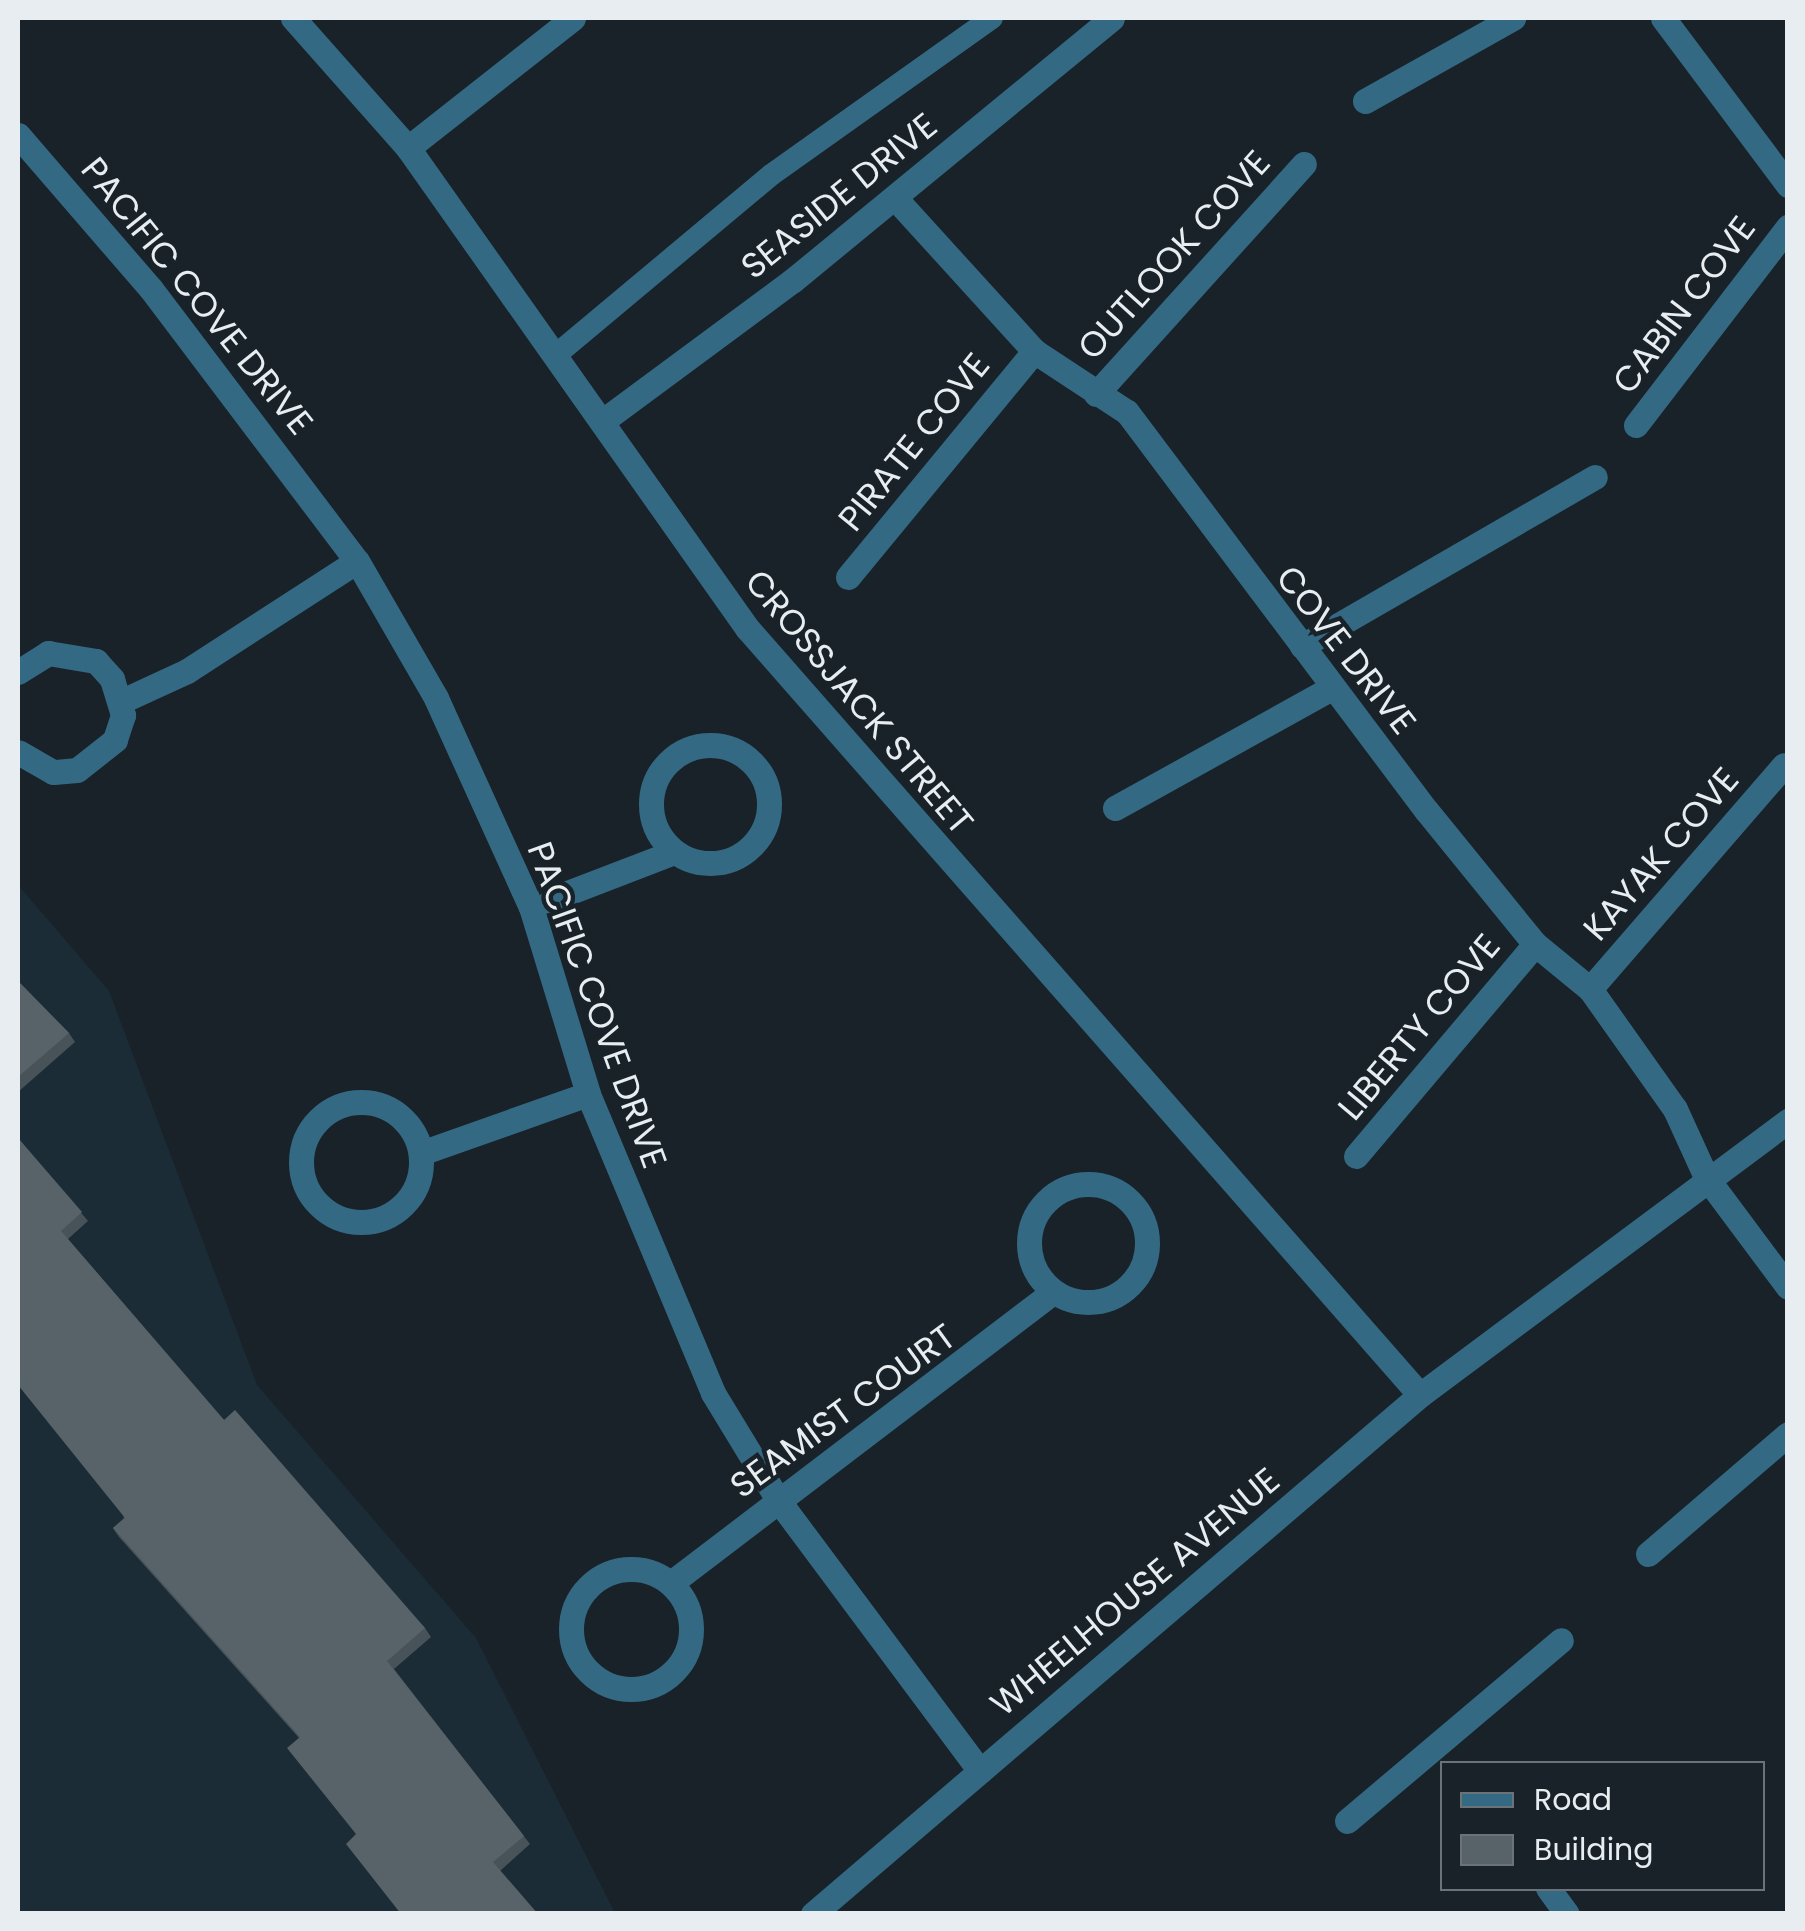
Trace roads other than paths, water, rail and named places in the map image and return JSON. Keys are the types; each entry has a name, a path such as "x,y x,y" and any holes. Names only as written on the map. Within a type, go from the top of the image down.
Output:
{"street":[{"name":"CROSSJACK STREET","path":"293,18 408,148 604,420 747,628 1420,1395"},
{"path":"408,148 573,18"},
{"name":"SEASIDE DRIVE","path":"604,420 895,198 1112,18"},
{"path":"1365,101 1513,18"},
{"path":"1666,18 1788,185"},
{"name":"PACIFIC COVE DRIVE","path":"18,135 163,304 358,561 436,698 531,907 588,1094 683,1331 778,1500 980,1770"},
{"name":"OUTLOOK COVE","path":"1096,394 1304,164"},
{"name":"COVE DRIVE","path":"895,198 1034,351 1126,412 1302,646 1330,690 1535,944 1590,989 1674,1109 1706,1177 1788,1286"},
{"name":"CABIN COVE","path":"1636,426 1788,227"},
{"name":"PIRATE COVE","path":"848,577 1034,351"},
{"path":"1302,646 1595,476"},
{"path":"122,701 187,672 358,561"},
{"path":"18,672 48,653 73,652 96,662 122,701 115,740 78,770 53,772 18,752"},
{"path":"1116,808 1330,690"},
{"path":"531,907 674,852 720,863 760,836 766,784 746,756 697,745 658,773 652,820 674,852"},
{"name":"KAYAK COVE","path":"1590,989 1784,765"},
{"name":"LIBERTY COVE","path":"1356,1156 1535,944"},
{"path":"421,1153 588,1094"},
{"path":"344,1104 392,1110 421,1153 415,1190 379,1220 330,1214 304,1180 307,1137 344,1104"},
{"path":"1706,1177 1788,1121"},
{"name":"WHEELHOUSE AVENUE","path":"813,1914 1420,1395 1706,1177"},
{"path":"1078,1184 1123,1194 1146,1229 1138,1276 1098,1302 1054,1292 1030,1258 1038,1210 1078,1184"},
{"name":"SEAMIST COURT","path":"671,1583 1054,1292"},
{"path":"1648,1554 1788,1434"},
{"path":"624,1569 671,1583 692,1623 680,1667 637,1690 591,1675 572,1639 581,1596 624,1569"},
{"path":"1348,1821 1441,1758 1561,1640"},
{"path":"1550,1891 1566,1914"}],"lane":[{"path":"556,354 772,175 992,18"}]}
